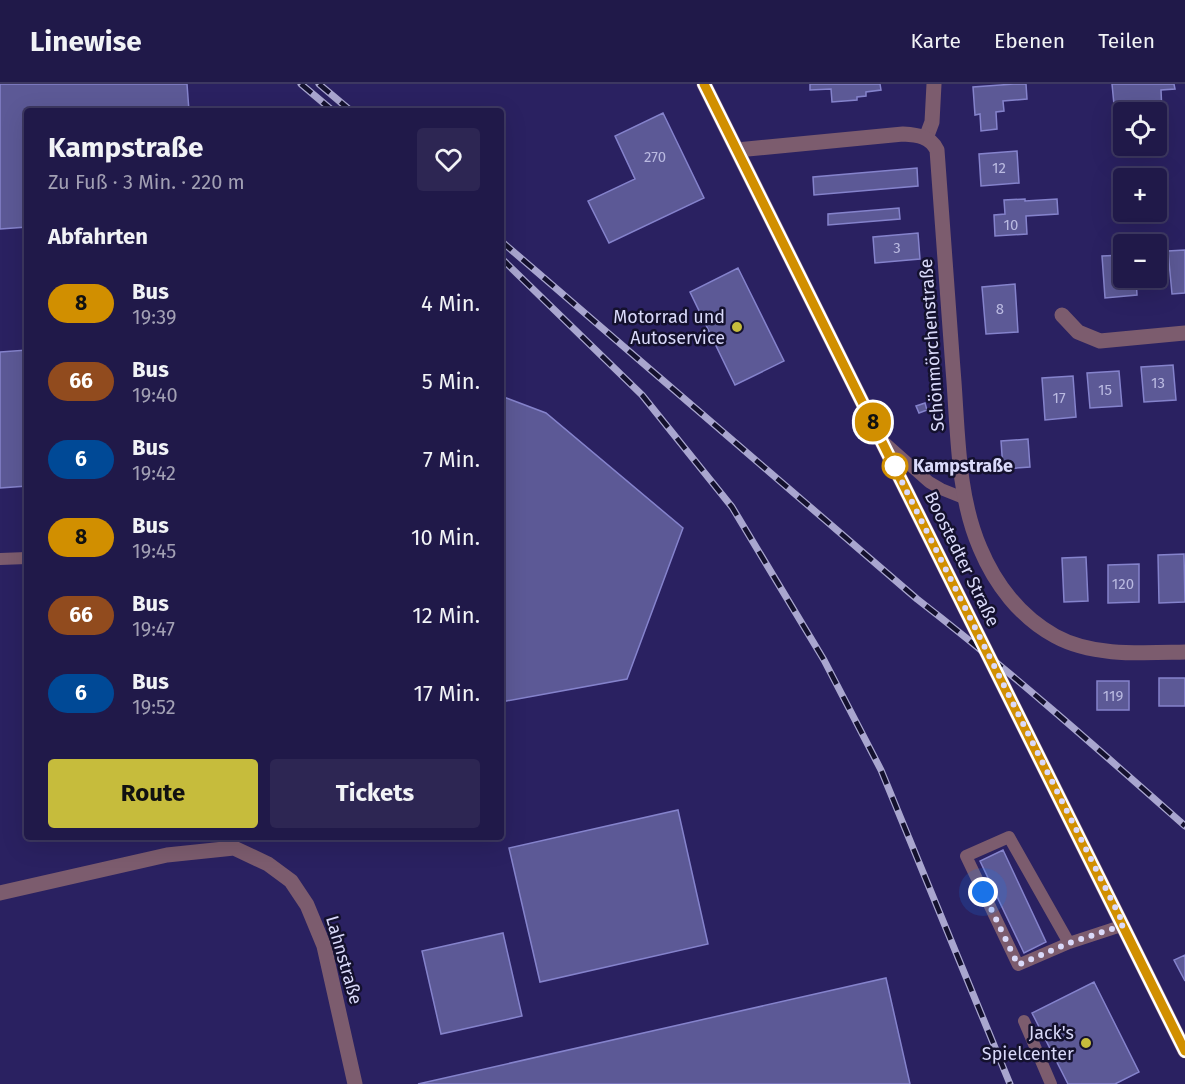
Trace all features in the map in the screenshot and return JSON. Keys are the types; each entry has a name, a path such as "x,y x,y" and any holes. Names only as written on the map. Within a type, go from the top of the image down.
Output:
{"street":[{"name":"Boostedter Straße","path":"704,84 1185,1051"},
{"path":"737,150 903,134 926,138 932,122 934,84"},
{"name":"Schönmörchenstraße","path":"926,138 937,150 959,453 972,526 989,567 1008,597 1021,611 1055,636 1089,648 1185,652"},
{"path":"1062,315 1078,332 1100,341 1185,333"},
{"name":"Lahnstraße","path":"0,893 167,855 234,848 268,864 291,881 308,905 324,946 355,1084"}],"lane":[{"path":"881,439 929,482 966,499"},
{"path":"0,559 24,558"},
{"path":"1069,943 1009,837 966,856 1018,965 1069,943 1124,925"},
{"path":"1024,1021 1052,1084"}],"building":[{"path":"0,84 187,84 189,108 24,108 24,227 0,229"},
{"path":"810,84 880,84 881,90 866,92 866,96 857,97 857,100 832,102 831,89 810,90"},
{"path":"1026,84 1027,99 1003,101 1004,111 996,112 997,129 981,131 980,114 975,115 973,87"},
{"path":"1112,84 1174,84 1175,89 1161,90 1162,102 1114,102"},
{"path":"663,113 704,198 609,243 588,201 635,179 615,136"},
{"path":"1017,151 1019,183 981,186 979,154"},
{"path":"917,168 918,186 814,195 813,177"},
{"path":"1025,199 1025,201 1057,199 1058,214 1026,216 1027,234 995,236 994,215 1005,214 1004,200"},
{"path":"899,208 900,219 828,225 828,214"},
{"path":"918,233 920,259 875,263 873,237"},
{"path":"1185,250 1185,293 1172,294 1168,251"},
{"path":"1102,256 1113,256 1113,288 1137,288 1137,295 1105,298"},
{"name":"Motorrad und Autoservice","path":"738,268 784,361 735,385 690,292"},
{"path":"1015,284 1018,332 986,334 982,287"},
{"path":"24,350 24,486 0,488 0,352"},
{"path":"1173,365 1176,400 1144,402 1141,367"},
{"path":"1119,371 1122,406 1090,408 1087,373"},
{"path":"1073,376 1076,417 1045,420 1042,378"},
{"path":"504,397 546,413 683,528 627,679 504,701"},
{"path":"925,403 927,410 919,413 916,406"},
{"path":"1028,439 1030,467 1003,469 1001,441"},
{"path":"1184,554 1185,602 1159,603 1158,555"},
{"path":"1086,557 1088,601 1064,602 1062,558"},
{"path":"1139,564 1139,602 1108,603 1108,565"},
{"path":"1159,678 1185,678 1185,706 1159,706"},
{"path":"1097,681 1129,681 1129,710 1097,710"},
{"path":"678,810 708,944 540,982 509,848"},
{"path":"1003,850 1046,942 1024,953 980,861"},
{"path":"503,933 522,1016 441,1034 422,951"},
{"path":"1185,955 1185,981 1174,960"},
{"path":"886,978 910,1084 418,1084"},
{"name":"Jack's Spielcenter","path":"1094,982 1139,1072 1115,1084 1068,1084 1032,1013"}],"railway":[{"path":"301,84 329,108"},
{"path":"319,84 347,108"},
{"path":"504,244 917,599 1053,710 1185,826"},
{"path":"504,261 642,395 732,507 824,660 881,770 1010,1084"}],"bus line":[{"name":"8","path":"704,84 1185,1051"}],"place":[{"name":"Motorrad und Autoservice","path":"737,327"},
{"name":"Kampstraße","path":"895,466"},
{"name":"Jack's Spielcenter","path":"1086,1043"}],"route":[{"path":"895,466 891,460 1124,925 1069,943 1018,965 983,892"}]}
